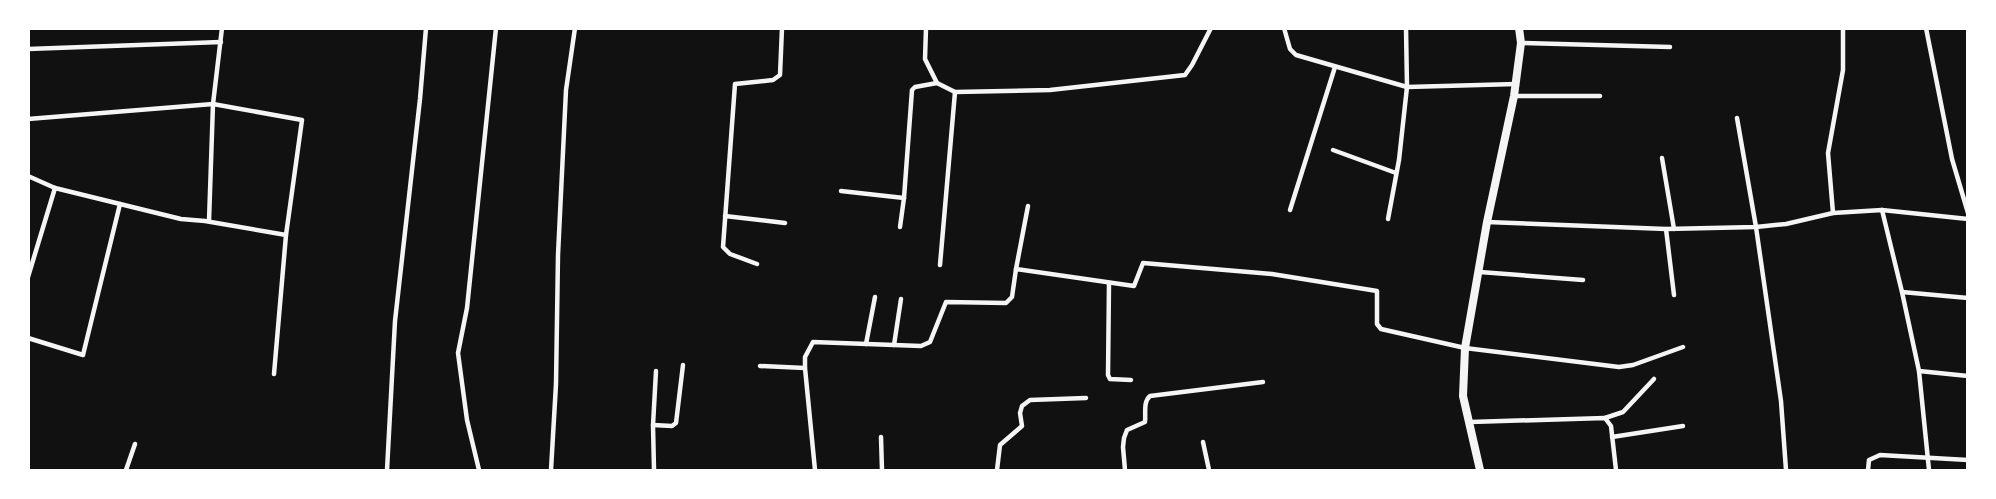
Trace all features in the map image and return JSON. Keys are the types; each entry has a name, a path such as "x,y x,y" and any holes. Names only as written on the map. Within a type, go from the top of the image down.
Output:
{"main road":[{"path":"1480,471 1463,396 1466,348 1487,222 1516,84 1521,43 1519,28"}],"street":[{"path":"208,221 213,104 222,28"},
{"path":"387,471 394,321 426,28"},
{"path":"479,471 467,420 458,353 467,308 496,28"},
{"path":"550,471 556,384 558,255 566,90 575,28"},
{"path":"757,264 730,254 723,247 735,84 773,80 780,75 782,28"},
{"path":"926,28 925,58 937,83"},
{"path":"900,227 912,90 915,87 937,83 955,92 1050,90 1185,75 1211,28"},
{"path":"1284,28 1290,49 1296,55 1407,87 1516,84"},
{"path":"1388,219 1407,87 1406,28"},
{"path":"1833,213 1828,153 1843,70 1843,28"},
{"path":"1926,28 1952,159 1968,213"},
{"path":"28,49 221,42"},
{"path":"1521,43 1670,47"},
{"path":"1290,210 1335,67"},
{"path":"940,265 955,92"},
{"path":"1514,96 1600,96"},
{"path":"28,119 213,104 302,120 286,235 274,374"},
{"path":"1737,118 1756,227 1781,401 1786,471"},
{"path":"1333,150 1396,173"},
{"path":"1662,158 1674,228"},
{"path":"28,176 55,188 181,219 208,221 286,235"},
{"path":"28,277 55,188"},
{"path":"841,191 904,198"},
{"path":"28,338 83,355 120,204"},
{"path":"815,471 805,368 805,357 813,342 921,346 930,342 946,302 1006,303 1012,297 1028,206"},
{"path":"1882,210 1918,371 1929,471"},
{"path":"1487,222 1666,229 1756,227 1786,224 1833,213 1882,210 1968,219"},
{"path":"725,216 785,223"},
{"path":"1666,229 1674,295"},
{"path":"1016,269 1134,286 1143,263 1148,262 1272,274 1372,290 1377,291 1378,295 1377,324 1379,328 1466,348 1619,367 1633,365 1683,347"},
{"path":"1480,272 1583,280"},
{"path":"1109,283 1108,375 1110,379 1131,380"},
{"path":"1902,292 1968,298"},
{"path":"866,344 875,297"},
{"path":"894,345 901,299"},
{"path":"653,425 672,426 676,423 683,365"},
{"path":"760,366 805,368"},
{"path":"654,471 653,425 656,371"},
{"path":"1918,371 1968,376"},
{"path":"1470,422 1605,418 1623,412 1654,379"},
{"path":"1125,471 1124,438 1127,430 1145,422 1145,406 1150,396 1263,382"},
{"path":"997,471 1000,445 1022,426 1020,413 1022,406 1030,400 1086,398"},
{"path":"1605,418 1611,426 1616,471"},
{"path":"1612,437 1683,426"},
{"path":"881,437 882,471"},
{"path":"1203,442 1209,471"},
{"path":"126,471 135,444"},
{"path":"1868,471 1869,459 1880,455 1968,460"}]}
